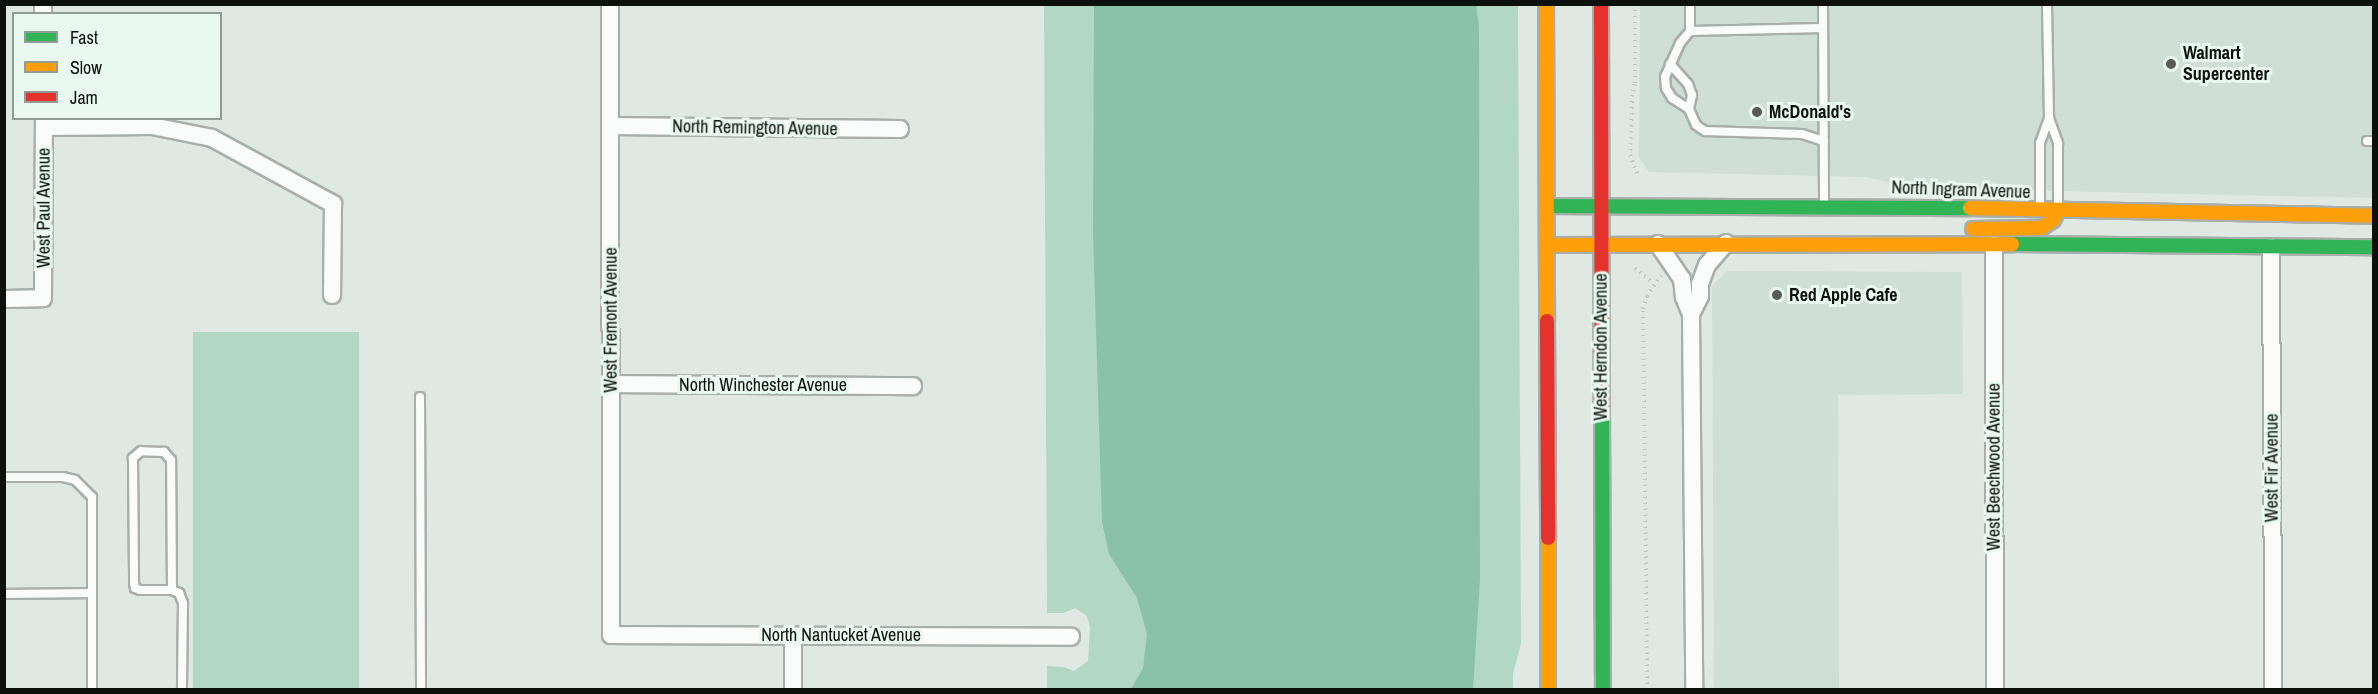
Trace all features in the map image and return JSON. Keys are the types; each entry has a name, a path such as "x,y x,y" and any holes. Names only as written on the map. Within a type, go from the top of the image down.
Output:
{"street":[{"name":"West Fremont Avenue","path":"610,4 611,635"},
{"path":"1546,4 1548,690"},
{"name":"West Herndon Avenue","path":"1601,4 1603,690"},
{"path":"44,123 152,126 194,133 230,145 333,204 332,295"},
{"name":"West Paul Avenue","path":"4,298 43,298 44,123"},
{"name":"North Remington Avenue","path":"610,126 900,129"},
{"name":"North Ingram Avenue","path":"1547,206 1601,204 1824,206 2373,216"},
{"path":"1963,229 2032,229 2053,220 2058,210"},
{"path":"1872,243 1906,229"},
{"path":"1691,314 1700,296 1700,284 1707,265 1726,243"},
{"path":"1548,245 1872,243 2373,247"},
{"path":"1658,244 1676,267 1691,314 1694,690"},
{"name":"West Beechwood Avenue","path":"1994,245 1995,690"},
{"name":"West Fir Avenue","path":"2271,247 2273,690"},
{"name":"North Winchester Avenue","path":"612,384 914,386"},
{"path":"793,634 793,690"},
{"name":"North Nantucket Avenue","path":"611,635 1071,637"}],"lane":[{"path":"1690,4 1690,31 1670,64 1665,77 1666,88 1672,98 1689,109 1696,125 1705,131 1802,134 1824,141"},
{"path":"1823,4 1824,206"},
{"path":"2047,4 2049,118 2058,143 2058,210"},
{"path":"1690,31 1823,28"},
{"path":"1670,64 1688,84 1692,95 1689,109"},
{"path":"2040,210 2040,143 2049,118"},
{"path":"420,397 421,690"},
{"path":"172,590 171,460 164,452 141,452 133,458 135,588 172,590 179,593 183,603 182,690"},
{"path":"4,477 63,477 75,480 92,497 92,690"},
{"path":"4,594 92,593"}],"path":[{"path":"1635,4 1635,84 1632,95 1630,155 1638,176"},
{"path":"1647,690 1643,309 1653,283 1667,268 1676,267"},
{"path":"1635,268 1653,283"}],"shaded area":[{"path":"1044,5 1518,5 1521,643 1513,674 1513,689 1047,689 1047,666 1064,667 1074,671 1088,661 1090,628 1087,616 1075,608 1063,613 1047,613"},
{"path":"1094,5 1476,5 1479,26 1480,580 1473,689 1131,689 1143,668 1147,634 1137,598 1109,554 1102,522 1093,234"},
{"path":"1640,5 2373,5 2373,198 1913,188 1866,177 1649,172 1639,157"},
{"path":"1727,271 1962,272 1963,394 1838,395 1839,689 1714,689 1712,286"},
{"path":"193,332 359,332 359,689 193,689"}],"traffic: fast":[{"path":"1547,206 1970,208"},
{"path":"2012,244 2374,247"},
{"path":"1602,410 1603,690"}],"traffic: slow":[{"path":"1546,4 1547,321"},
{"path":"1970,208 2374,216"},
{"path":"1973,229 2041,228 2053,220 2058,210"},
{"path":"1548,245 2012,244"},
{"path":"1548,538 1548,690"}],"traffic: jam":[{"path":"1601,4 1602,410"},
{"path":"1547,321 1548,538"}],"place":[{"name":"Walmart Supercenter","path":"2171,64"},
{"name":"McDonald's","path":"1757,112"},
{"name":"Red Apple Cafe","path":"1777,295"}]}
